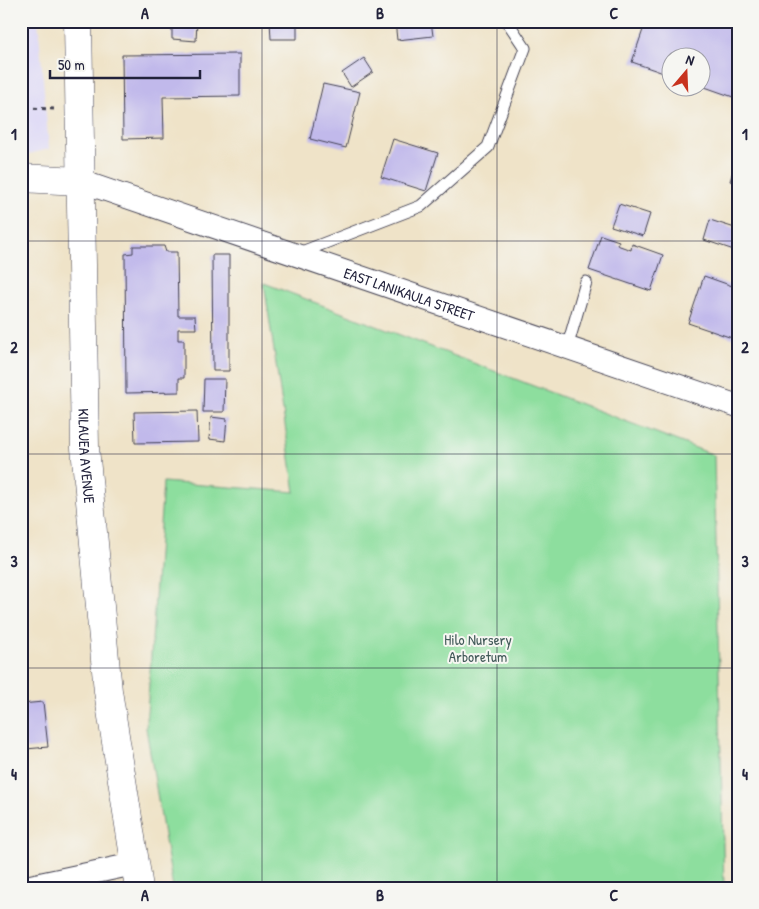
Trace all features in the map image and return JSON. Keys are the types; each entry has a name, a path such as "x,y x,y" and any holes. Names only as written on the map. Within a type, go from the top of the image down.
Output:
{"street":[{"name":"KILAUEA AVENUE","path":"78,21 85,448 108,690 137,876"},
{"path":"21,178 80,181"},
{"name":"EAST LANIKAULA STREET","path":"80,181 738,406"},
{"path":"21,888 137,876"}],"lane":[{"path":"295,255 421,206 488,147 525,48 506,21"},
{"path":"567,348 586,282"}],"path":[{"path":"21,97 25,108 79,110"}],"shaded area":[{"path":"21,21 38,21 49,149 21,156"}],"green space":[{"name":"Hilo Nursery Arboretum","path":"264,283 714,455 724,888 173,888 146,728 163,482 295,492"}],"building":[{"path":"172,21 197,21 196,41 172,39"},
{"path":"270,21 297,21 297,39 271,39"},
{"path":"395,21 431,21 433,36 397,40"},
{"path":"646,21 709,21 738,31 738,92 736,98 712,90 712,48 662,48 662,72 632,62"},
{"path":"21,50 24,69 21,69"},
{"path":"240,54 240,96 163,97 164,138 123,139 122,55"},
{"path":"364,58 373,72 351,87 342,73"},
{"path":"323,84 360,92 346,148 310,139"},
{"path":"21,90 26,109 21,110"},
{"path":"393,139 438,153 426,191 381,177"},
{"path":"738,158 738,184 730,181"},
{"path":"619,204 650,214 643,236 611,226"},
{"path":"710,220 738,229 737,251 704,240"},
{"path":"601,235 619,241 617,245 631,250 632,244 663,255 651,291 589,270"},
{"path":"133,246 164,246 166,252 177,252 178,316 195,316 196,329 178,329 178,340 184,340 184,378 179,378 179,392 126,393 125,254 133,253"},
{"path":"212,255 229,255 229,371 213,371"},
{"path":"704,276 738,288 738,340 688,323"},
{"path":"204,379 225,379 224,412 203,412"},
{"path":"197,411 198,442 135,443 134,412"},
{"path":"211,417 227,419 225,441 209,439"},
{"path":"43,702 48,747 26,749 23,729 21,730 21,704"}]}
